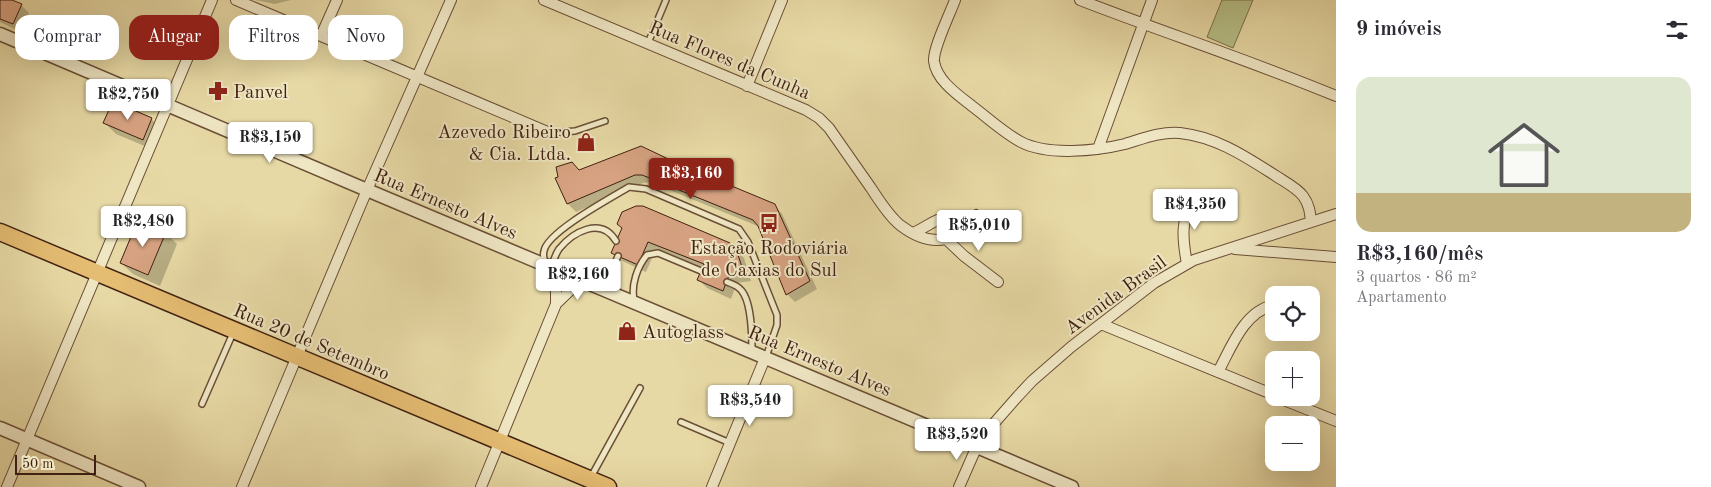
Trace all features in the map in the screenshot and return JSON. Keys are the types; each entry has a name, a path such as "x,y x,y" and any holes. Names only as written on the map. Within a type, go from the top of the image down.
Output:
{"main road":[{"name":"Rua 20 de Setembro","path":"0,232 608,487"}],"street":[{"path":"7,487 212,0"},
{"path":"236,0 550,133"},
{"path":"321,36 337,0"},
{"path":"242,487 367,190 451,0"},
{"name":"Rua Flores da Cunha","path":"544,0 806,110 819,118 829,128 881,203 899,224 927,240 935,242 946,239"},
{"path":"747,86 782,0"},
{"path":"955,0 937,47 934,59 936,67 948,87 1020,141 1036,148 1064,150 1098,149 1125,144 1142,138 1179,133 1203,138 1227,146 1303,195 1310,208 1311,221"},
{"path":"1080,0 1278,72 1336,96"},
{"path":"1098,149 1152,0"},
{"name":"Rua Ernesto Alves","path":"0,34 635,304 978,446 1072,487"},
{"path":"1186,264 1182,237 1184,217 1193,196"},
{"name":"Avenida Brasil","path":"959,487 978,446 989,429 1032,381 1154,283 1186,264 1336,214"},
{"path":"913,233 944,218 952,224 953,230 946,239 964,256 998,282"},
{"path":"1227,249 1336,258"},
{"path":"481,487 556,304 556,292 551,268"},
{"path":"556,304 581,280"},
{"path":"1218,372 1239,333 1254,313 1265,309"},
{"path":"1101,324 1265,391"},
{"path":"712,487 766,358"},
{"path":"1299,406 1336,421"},
{"path":"0,428 139,487"}],"lane":[{"path":"648,43 666,0"},
{"path":"550,133 575,131 605,120"},
{"path":"616,241 607,231 593,227 586,228 560,248 551,268 544,261 544,249 547,243 559,231 629,187 646,189 739,229 748,242 777,315 777,325 766,358"},
{"path":"952,224 964,222 976,213"},
{"path":"635,304 633,284 647,255 658,253 701,271"},
{"path":"581,280 607,276 618,256"},
{"path":"727,282 736,285 746,297 752,328 752,352"},
{"path":"202,404 235,330"},
{"path":"590,479 640,388"},
{"path":"681,422 730,443"}],"green space":[{"path":"1222,0 1253,0 1233,48 1207,37"}],"building":[{"path":"0,0 12,0 22,4 17,15 15,15 13,24 0,19"},
{"path":"113,101 152,118 143,140 103,123"},
{"name":"Estação Rodoviária de Caxias do Sul","path":"641,146 681,165 775,204 810,281 786,295 758,226 753,220 642,175 635,175 567,204 555,178 558,177 556,167 572,162 579,170"},
{"name":"Estação Rodoviária de Caxias do Sul","path":"636,206 643,206 730,243 736,249 744,273 729,275 723,291 697,280 704,264 648,242 638,265 611,253 622,228 617,224 622,212"},
{"path":"138,220 166,232 148,275 120,263"}],"place":[{"name":"Panvel","path":"218,91"},
{"name":"Azevedo Ribeiro & Cia. Ltda.","path":"586,142"},
{"name":"Estação Rodoviária de Caxias do Sul","path":"769,223"},
{"name":"Autoglass","path":"627,331"}]}
